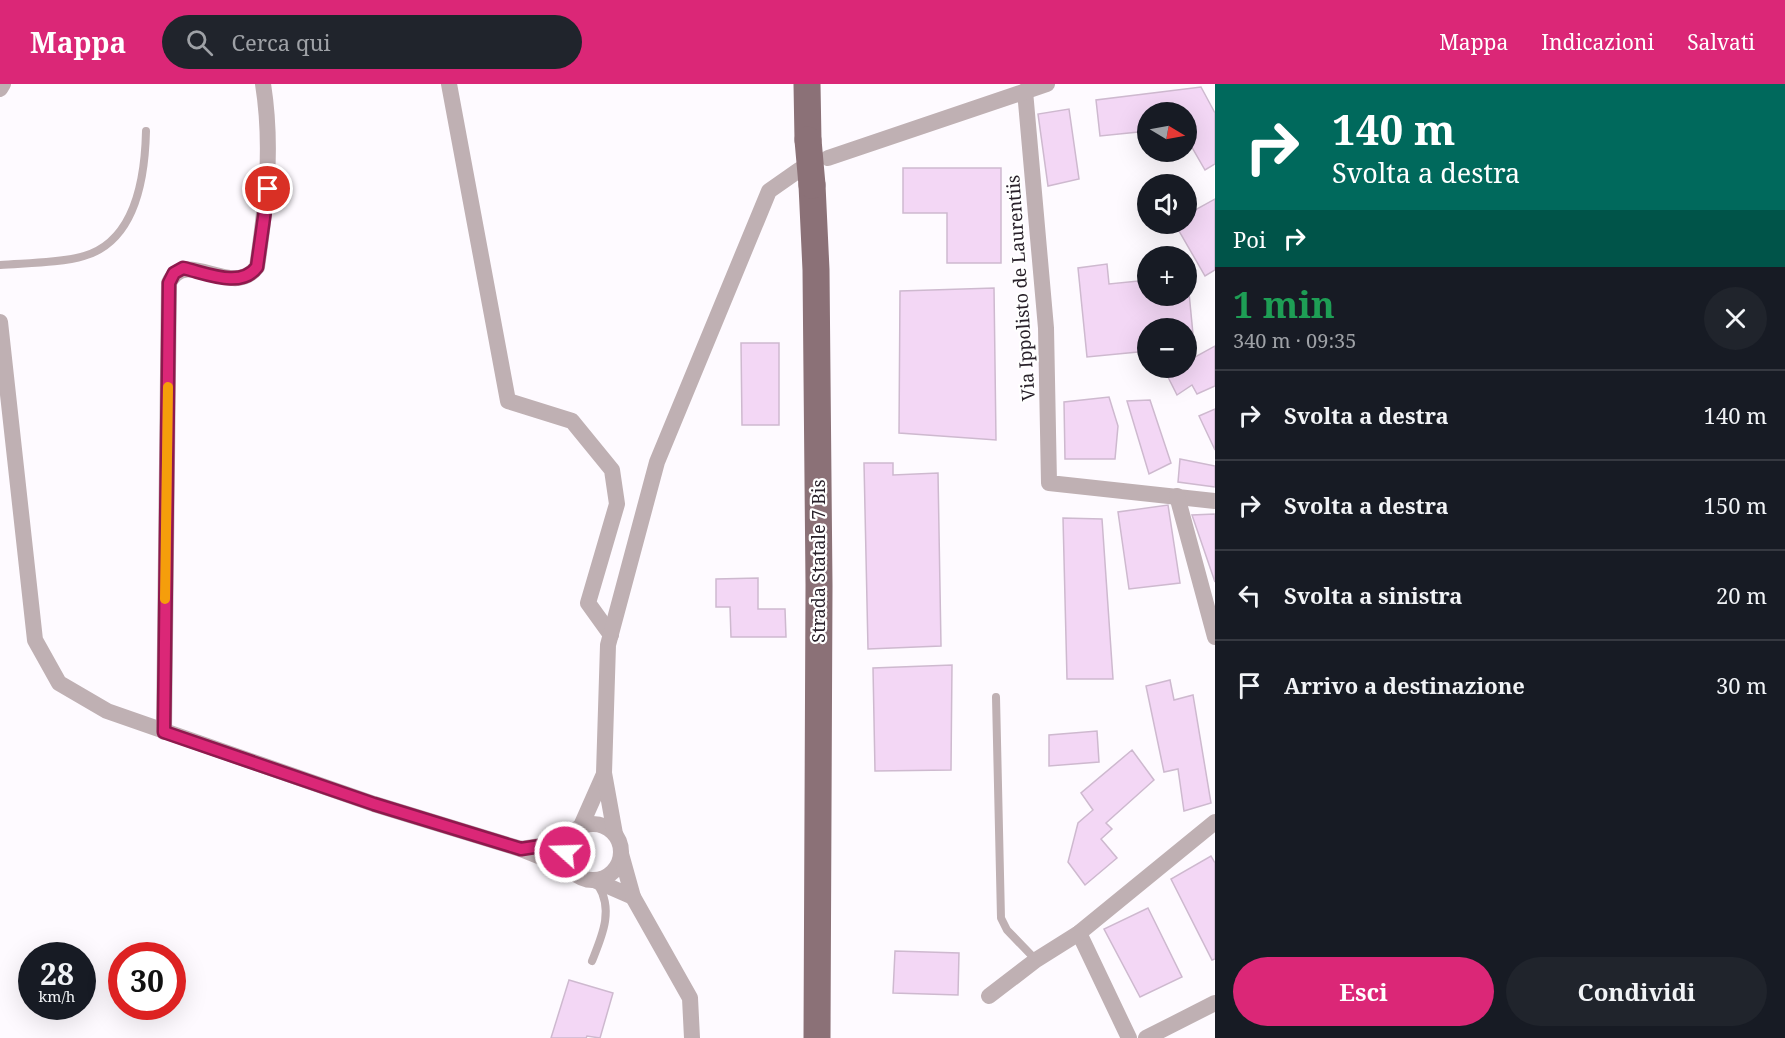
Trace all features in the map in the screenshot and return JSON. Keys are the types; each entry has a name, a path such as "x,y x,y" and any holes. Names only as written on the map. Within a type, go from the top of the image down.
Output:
{"main road":[{"name":"Strada Statale 7 Bis","path":"807,84 818,149 806,177 819,585 817,1038"}],"street":[{"path":"0,89 3,84"},
{"path":"164,732 169,283 174,273 183,268 239,280 250,276 257,267 268,189 266,107 263,84"},
{"path":"449,84 508,401 572,421 612,470 617,504 588,603 610,635"},
{"path":"818,149 1047,84"},
{"name":"Via Ippolisto de Laurentiis","path":"1025,91 1046,328 1049,483 1177,496"},
{"path":"692,1038 690,998 633,897 615,834 604,773 610,635 657,462 769,191 806,177"},
{"path":"0,322 35,640 59,683 107,711 374,804 521,849 571,870 586,879 594,880 633,897"},
{"path":"1215,501 1177,496 1215,638"},
{"path":"521,849 567,842 582,826 604,773"},
{"path":"989,996 1036,960 1078,933 1215,822"},
{"path":"582,826 600,824 615,834"},
{"path":"567,842 566,861 571,870"},
{"path":"594,880 610,875 619,862 621,854"},
{"path":"1078,933 1129,1038"},
{"path":"1146,1038 1215,1003"}],"lane":[{"path":"0,265 84,256 108,243 124,224 138,196 145,165 146,131"},
{"path":"996,697 1001,918 1007,930 1036,960"},
{"path":"592,962 603,933 607,914 605,897 594,880"}],"building":[{"path":"1201,87 1215,113 1215,164 1205,170 1197,156 1197,102 1137,102 1137,132 1100,136 1096,100"},
{"path":"1069,109 1079,179 1048,186 1038,114"},
{"path":"903,168 1001,168 1001,263 947,263 947,213 903,213"},
{"path":"1215,199 1215,270 1205,276 1197,262 1197,246 1188,246 1181,234 1197,234 1197,209"},
{"path":"1107,264 1109,284 1137,281 1137,306 1190,306 1191,318 1137,318 1137,352 1087,357 1078,268"},
{"path":"994,288 996,440 899,433 900,291"},
{"path":"741,343 779,343 779,425 742,425"},
{"path":"1215,346 1215,386 1197,394 1192,385 1177,395 1168,378 1197,378 1197,356"},
{"path":"1109,397 1118,426 1115,459 1065,459 1064,402"},
{"path":"1150,400 1171,463 1149,474 1127,401"},
{"path":"1215,409 1215,450 1199,416"},
{"path":"1180,459 1215,466 1215,487 1178,482"},
{"path":"864,463 893,463 893,475 938,473 941,646 868,649"},
{"path":"1168,505 1180,583 1129,589 1118,512"},
{"path":"1215,514 1215,582 1192,515"},
{"path":"1063,518 1102,519 1113,679 1067,679"},
{"path":"758,578 758,609 785,609 786,637 731,637 730,607 716,607 716,579"},
{"path":"952,665 951,770 875,771 873,668"},
{"path":"1170,680 1174,700 1193,695 1211,803 1184,811 1178,769 1164,772 1146,686"},
{"path":"1097,731 1099,762 1049,766 1049,735"},
{"path":"1132,750 1154,780 1106,823 1112,829 1101,839 1117,858 1085,885 1068,862 1078,823 1093,810 1081,793"},
{"path":"1211,856 1215,863 1215,959 1212,960 1171,879"},
{"path":"1148,908 1182,977 1140,997 1104,929"},
{"path":"895,951 959,953 958,995 893,993"},
{"path":"569,980 613,993 600,1038 587,1036 586,1038 551,1038"}],"slow traffic":[{"path":"165,599 168,387"}],"route":[{"path":"268,189 257,267 250,276 239,280 183,268 174,273 169,283 164,732 374,804 521,849 567,842 565,852"}]}
